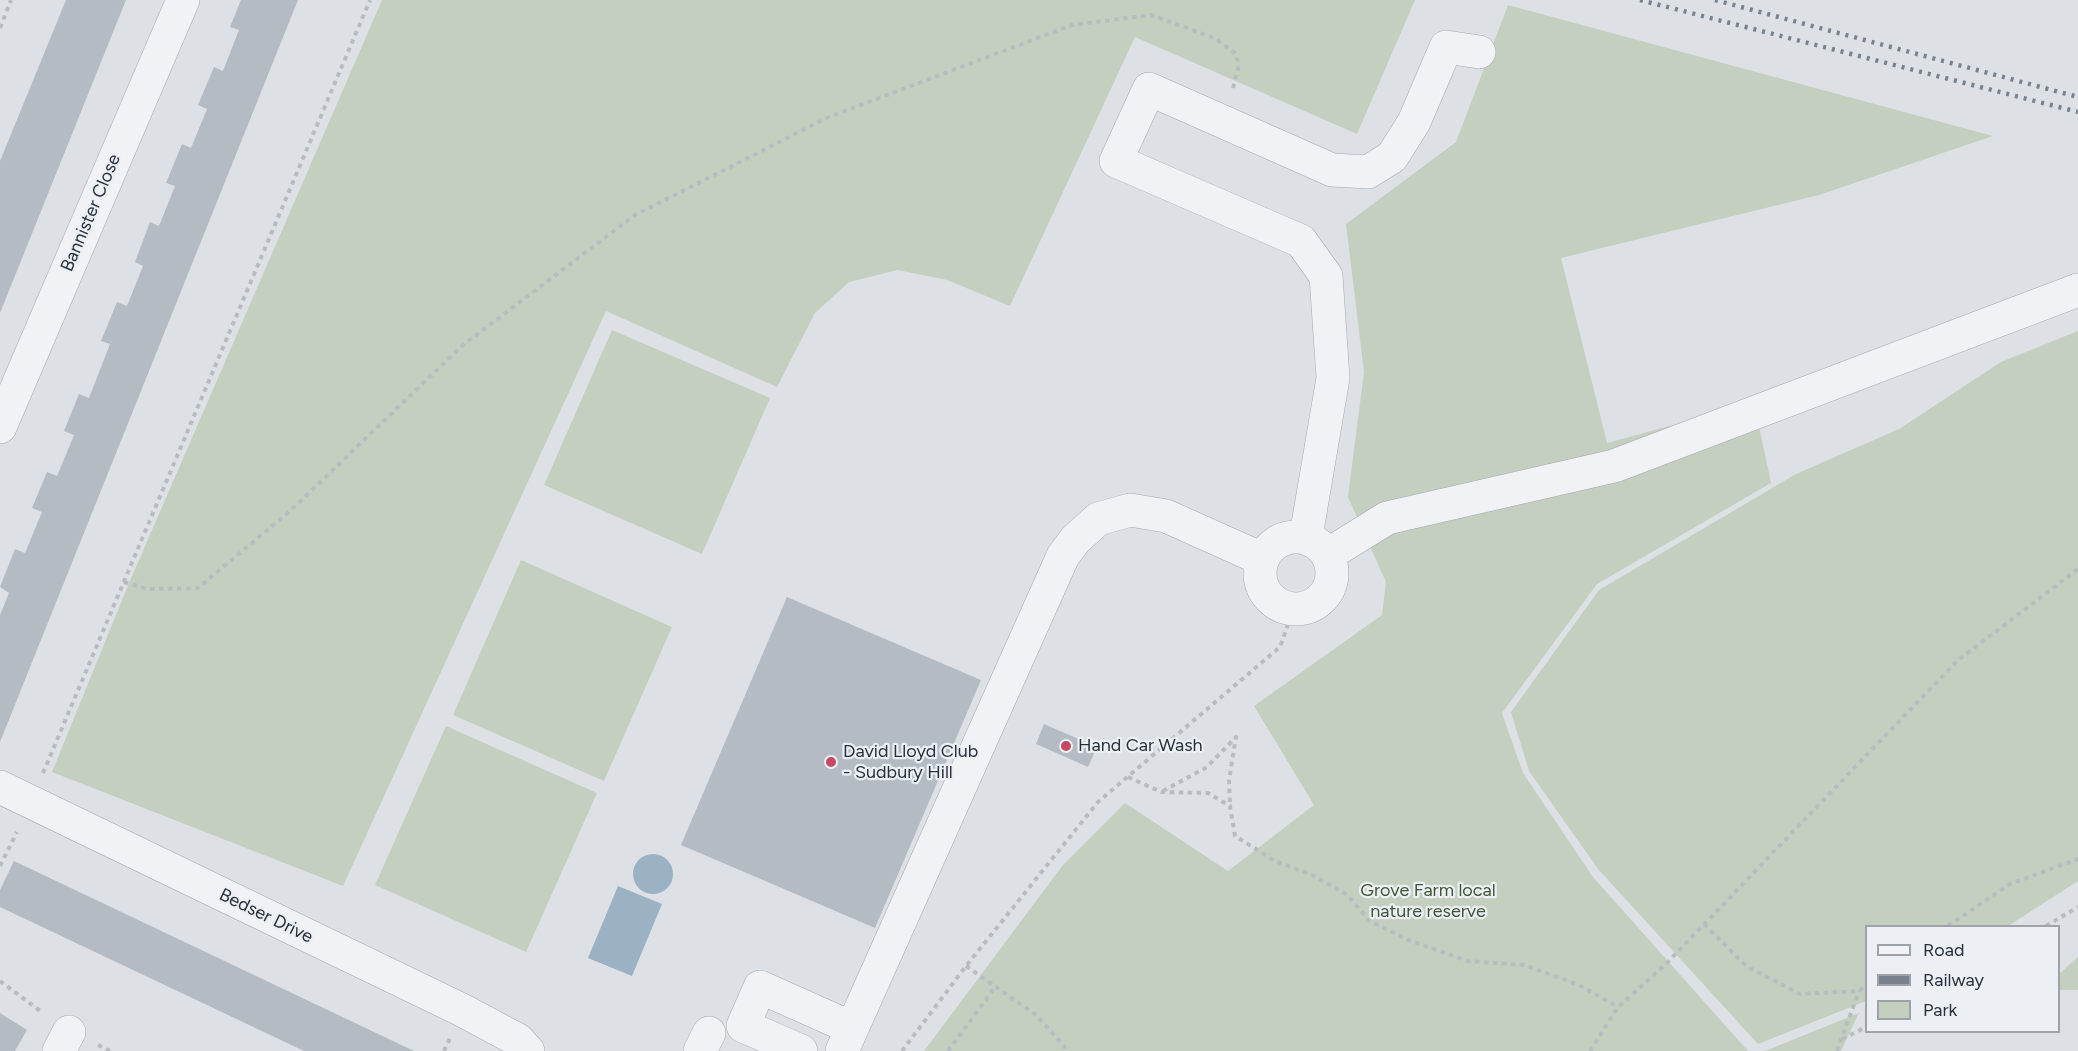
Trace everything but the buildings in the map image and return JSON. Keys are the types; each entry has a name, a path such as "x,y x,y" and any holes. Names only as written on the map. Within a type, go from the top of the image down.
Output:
{"street":[{"name":"Bannister Close","path":"0,427 183,0"},
{"path":"1479,52 1446,47 1414,122 1392,157 1368,172 1332,170 1149,89 1116,161 1301,241 1326,276 1333,378 1317,545 1334,579 1320,602 1293,610 1270,599 1259,576 1262,559 1279,540 1317,545 1387,518 1614,466 2078,290"},
{"path":"801,1051 743,1026 760,987 847,1039 1064,556 1075,540 1098,519 1130,510 1166,516 1262,559"},
{"name":"Bedser Drive","path":"0,787 30,804 462,1010 518,1040 528,1051"}],"path":[{"path":"0,28 11,0"},
{"path":"0,866 30,804 370,0"},
{"path":"124,582 148,589 198,588 288,512 464,345 635,215 829,117 1072,25 1151,15 1214,38 1235,53 1239,65 1233,88"},
{"path":"1590,1051 1618,1007 1666,964 1957,662 2078,569"},
{"path":"902,1051 966,966 1098,802 1280,647 1293,610"},
{"path":"1161,792 1207,767 1236,737 1229,780 1235,836 1275,861 1312,875 1346,894 1370,921 1408,940 1468,961 1524,965 1579,985 1618,1007"},
{"path":"1128,777 1161,792 1208,793 1230,806"},
{"path":"1951,925 2010,884 2078,859"},
{"path":"2049,925 2078,907"},
{"path":"1704,924 1746,966 1800,994 1859,991"},
{"path":"966,966 1036,1015 1064,1046 1065,1051"},
{"path":"1837,1051 1859,991 1865,986"},
{"path":"948,1051 995,987"},
{"path":"1841,1040 1865,1028"}],"green space":[{"path":"382,0 1415,0 1357,134 1135,37 1010,306 947,280 897,270 849,282 815,313 777,387 606,311 343,886 52,772 129,583"},
{"name":"Grove Farm local nature reserve","path":"1508,5 1993,136 1819,195 1561,258 1607,443 1754,403 1771,483 1597,584 1502,713 1523,773 1593,877 1748,1051 924,1051 1063,865 1125,803 1228,871 1314,805 1254,706 1382,615 1386,582 1348,497 1364,372 1346,224 1456,142"},
{"path":"612,330 770,398 702,554 544,485"},
{"path":"2078,331 2078,881 2010,925 1865,925 1865,1001 1758,1044 1598,869 1529,771 1511,712 1599,590 1796,474 1899,429 2001,362"},
{"path":"521,560 672,627 604,781 453,715"},
{"path":"446,726 597,793 526,952 375,885"},
{"path":"2078,957 2078,990 2060,990 2060,973"},
{"path":"1859,1013 1841,1051 1765,1051"}],"water":[{"path":"653,854 667,860 673,874 667,888 653,894 639,888 633,874 639,860"},
{"path":"618,886 662,904 632,976 588,958"}],"railway":[{"path":"1640,0 2078,112"},
{"path":"1715,0 2078,97"}],"place":[{"name":"Hand Car Wash","path":"1066,746"},
{"name":"David Lloyd Club - Sudbury Hill","path":"831,762"}]}
